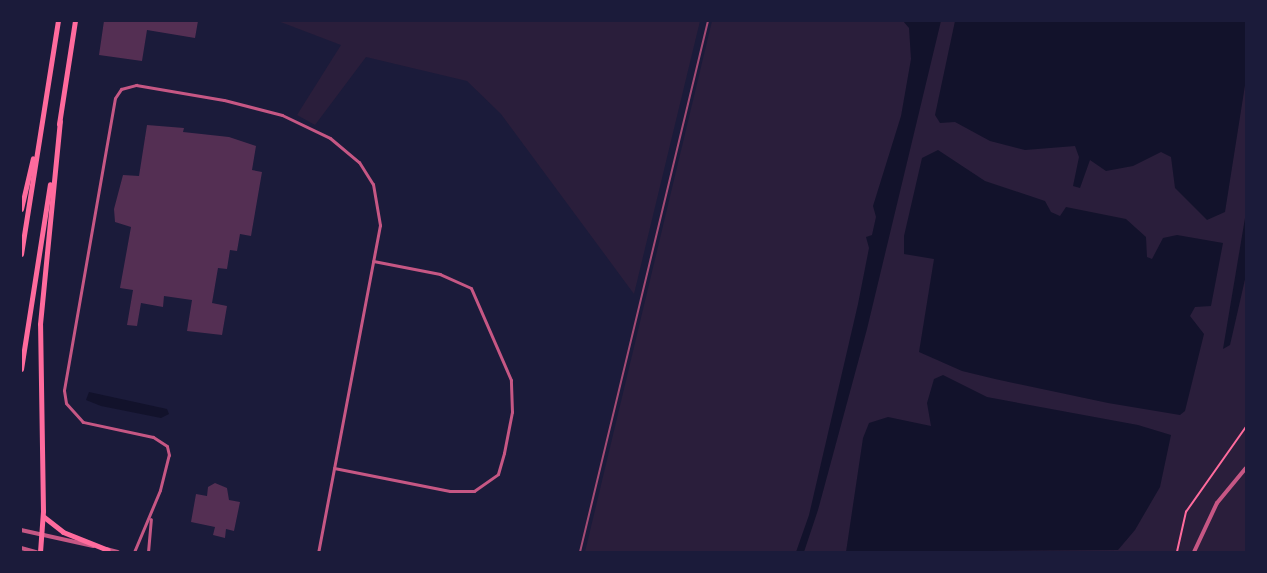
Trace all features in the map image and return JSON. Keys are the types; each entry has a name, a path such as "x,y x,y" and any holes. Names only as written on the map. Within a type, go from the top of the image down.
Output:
{"highway":[{"path":"21,255 58,21"},
{"path":"21,369 75,21"},
{"path":"21,208 42,118"},
{"path":"38,552 43,514 40,324 60,121"},
{"path":"43,514 46,522 57,529 108,550"}],"street":[{"path":"134,552 152,514 169,455 166,443 83,422 64,397 115,98 127,86 259,107 297,122 343,149 368,173 377,196 380,225 318,552"},
{"path":"334,468 450,491 474,491 498,474 512,412 512,380 471,288 450,277 373,261"},
{"path":"1194,552 1217,503 1246,468"},
{"path":"148,552 152,514"},
{"path":"22,530 118,552"},
{"path":"21,548 38,552"}],"path":[{"path":"1177,552 1186,512 1246,427"}],"shaded area":[{"path":"278,21 700,21 634,294 501,114 467,81 366,57 315,125 297,115 341,45"},
{"path":"712,21 1246,21 1246,552 585,552"},
{"path":"903,21 941,21 867,329 818,510 804,552 796,552 809,515 858,304 869,248 866,237 872,235 876,217 873,206 901,116 911,59 909,28"},
{"path":"955,21 1246,21 1246,79 1225,212 1207,220 1175,188 1171,157 1161,152 1133,166 1106,171 1090,160 1080,188 1073,186 1079,157 1075,146 1025,150 990,141 955,122 940,123 935,115"},
{"path":"938,150 985,181 1045,201 1051,212 1060,216 1066,207 1126,219 1146,237 1147,257 1152,259 1163,238 1177,235 1223,243 1211,306 1195,307 1190,316 1204,334 1185,411 1180,415 1108,403 995,379 962,371 919,352 934,259 904,254 904,236 922,158"},
{"path":"1246,212 1246,275 1230,345 1223,349"},
{"path":"943,375 987,397 1138,425 1171,435 1160,487 1135,530 1118,550 846,552 863,438 869,423 888,417 931,426 927,403 934,379"},
{"path":"89,392 167,409 169,414 161,418 101,406 86,400"}],"building":[{"path":"104,21 198,21 195,38 147,30 142,61 99,55"},
{"path":"147,125 184,128 183,132 229,137 256,146 252,170 262,172 251,236 240,234 237,251 230,250 227,269 218,268 212,303 227,306 222,335 187,331 192,300 164,296 163,307 141,303 137,326 127,325 133,290 120,288 131,227 115,222 114,209 123,175 139,176"},
{"path":"215,483 227,488 229,500 240,502 234,531 226,529 225,538 213,535 215,527 191,522 196,494 207,496 208,487"}],"railway":[{"path":"580,552 708,21"}]}
